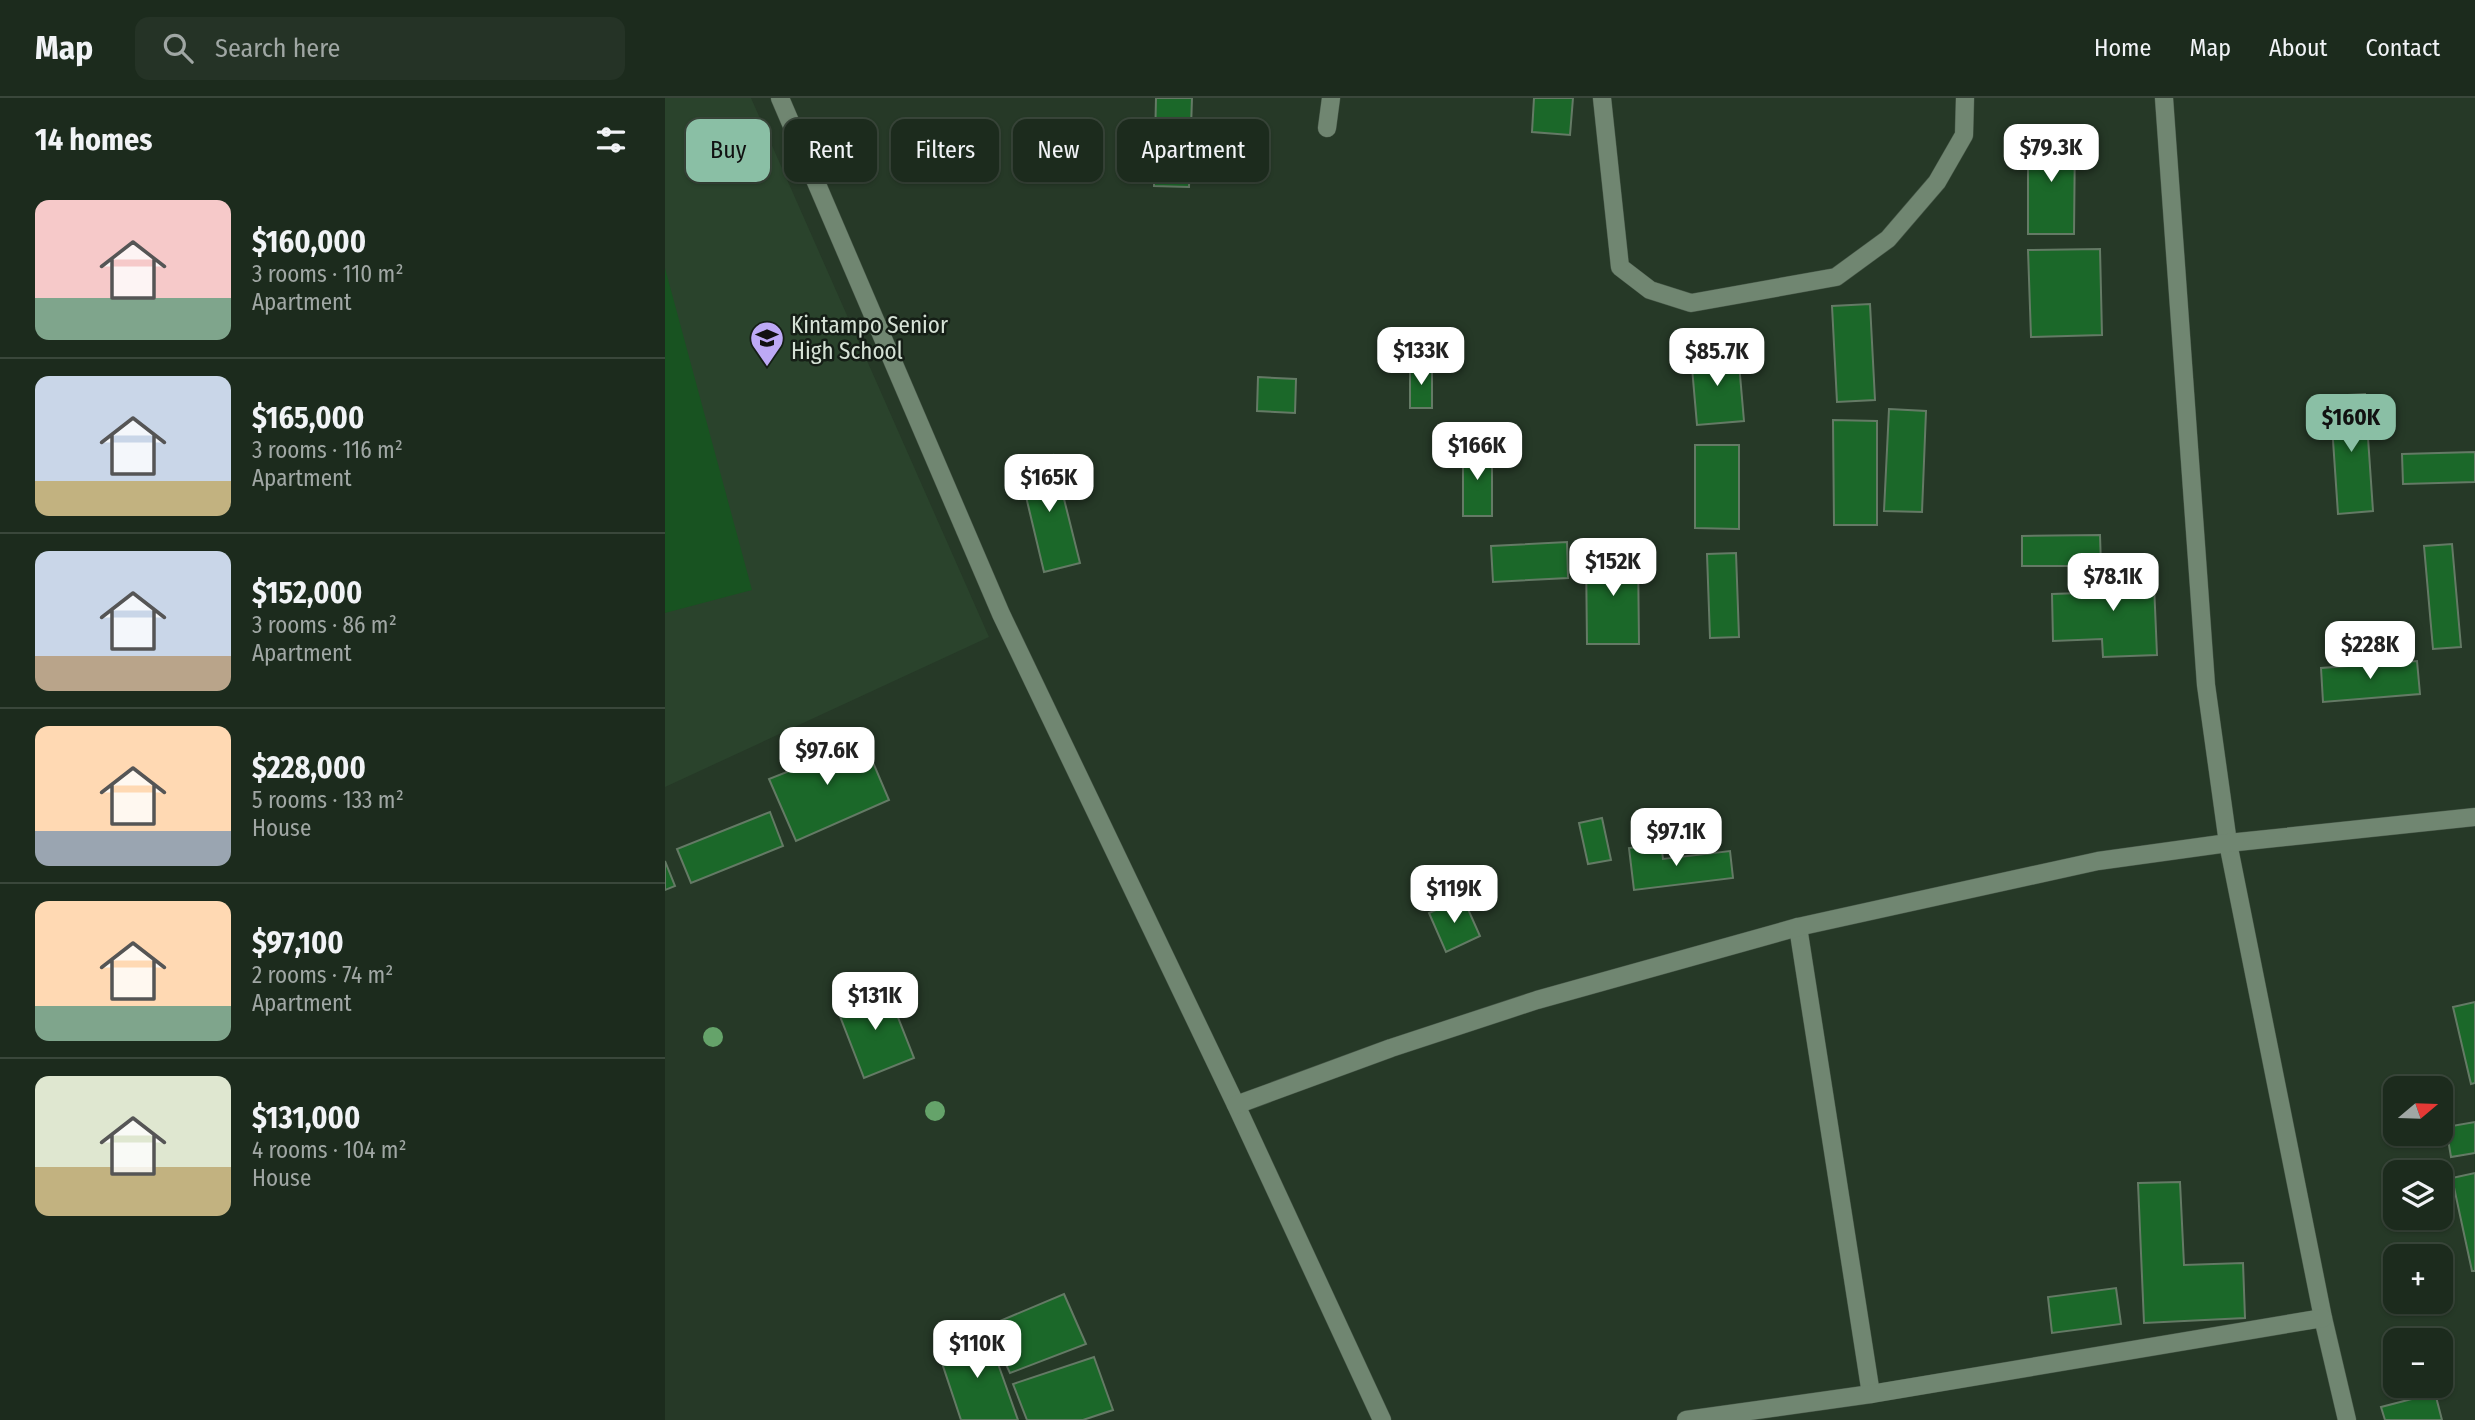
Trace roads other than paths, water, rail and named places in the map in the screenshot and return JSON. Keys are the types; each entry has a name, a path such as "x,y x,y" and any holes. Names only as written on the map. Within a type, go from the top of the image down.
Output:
{"street":[{"path":"780,98 1001,614 1236,1105 1382,1420"},
{"path":"1327,128 1331,98"},
{"path":"1602,98 1620,267 1650,290 1691,303 1836,277 1888,239 1937,183 1963,135 1965,98"},
{"path":"2164,98 2206,685 2228,843 2322,1318 2347,1420"},
{"path":"1236,1105 1391,1048 1537,1000 1798,928 2098,861 2228,843 2475,817"},
{"path":"1798,928 1871,1394"},
{"path":"1686,1420 1871,1394 2322,1318"}],"place":[{"name":"Kintampo Senior High School","path":"767,368"}]}
